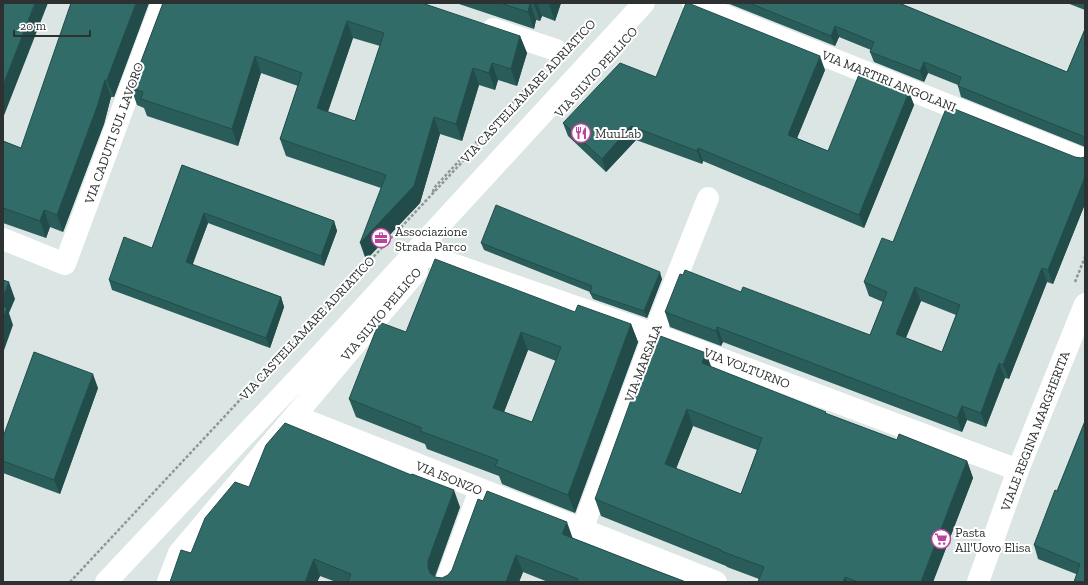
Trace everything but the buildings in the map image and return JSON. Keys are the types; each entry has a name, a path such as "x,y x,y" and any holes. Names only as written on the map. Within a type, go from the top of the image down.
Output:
{"street":[{"name":"VIA CADUTI SUL LAVORO","path":"3,239 65,264 162,3"},
{"name":"VIA CASTELLAMARE ADRIATICO","path":"106,582 319,356 644,3"},
{"name":"VIA SILVIO PELLICO","path":"168,582 179,553 429,256 658,3"},
{"name":"VIA MARTIRI ANGOLANI","path":"693,3 1085,160"},
{"path":"476,23 556,50"},
{"name":"VIA MARSALA","path":"582,530 654,334 708,198"},
{"name":"VIA VOLTURNO","path":"429,256 654,334 1018,470"},
{"name":"VIALE REGINA MARGHERITA","path":"978,582 1018,470 1085,304"},
{"name":"VIA ISONZO","path":"295,416 716,582"},
{"path":"446,582 480,490"}],"path":[{"name":"VIA CASTELLAMARE ADRIATICO","path":"70,582 546,70"}],"place":[{"name":"MuuLab","path":"581,133"},
{"name":"Associazione Strada Parco","path":"381,238"},
{"name":"Pasta All'Uovo Elisa","path":"941,539"}]}
